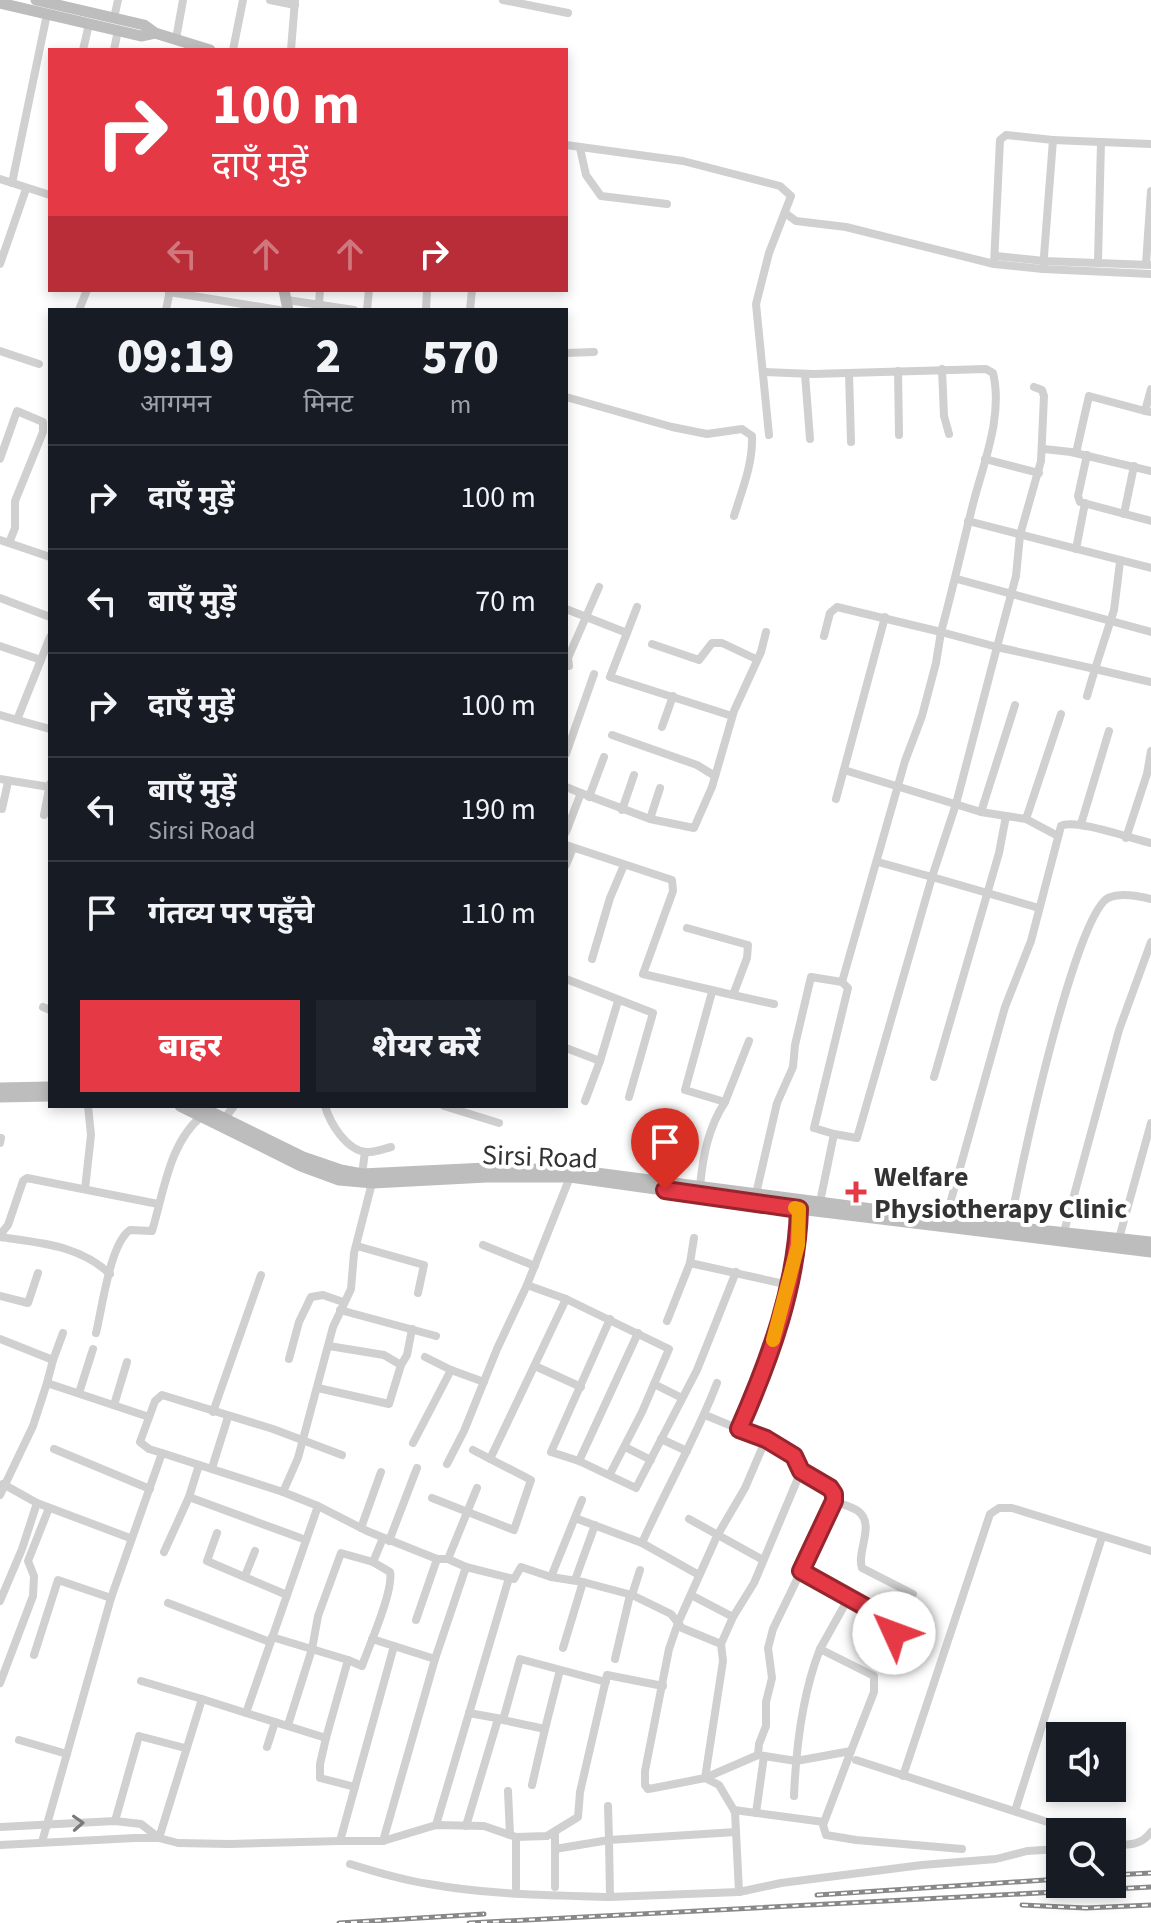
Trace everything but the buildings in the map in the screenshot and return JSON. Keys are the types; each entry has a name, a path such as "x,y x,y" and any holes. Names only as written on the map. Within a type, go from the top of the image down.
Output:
{"main road":[{"path":"36,0 116,24 141,36 155,33 204,48"},
{"path":"0,3 89,24 116,24"},
{"path":"0,1088 48,1087"},
{"path":"0,1097 48,1096"},
{"name":"Sirsi Road","path":"203,1111 225,1118 303,1157 369,1177 570,1177 799,1209 1118,1244 1151,1242"},
{"name":"Sirsi Road","path":"203,1111 301,1166 339,1180 547,1168 1064,1232 1151,1252"}],"street":[{"path":"114,48 118,0"},
{"path":"176,39 183,0"},
{"path":"233,48 243,0"},
{"path":"270,0 295,3 291,48"},
{"path":"503,0 568,13"},
{"path":"12,183 47,14"},
{"path":"83,48 89,24"},
{"path":"995,260 1000,140 1006,135 1151,144"},
{"path":"1043,265 1053,140"},
{"path":"1098,261 1101,142"},
{"path":"568,145 683,161 780,186 791,196 769,253 756,304 769,435"},
{"path":"580,148 586,175 601,196 667,204"},
{"path":"0,179 48,194"},
{"path":"0,264 3,247 26,189"},
{"path":"1043,265 1098,261 1149,264 1151,191"},
{"path":"785,213 796,221 846,227 995,260 1151,274"},
{"path":"180,292 342,308"},
{"path":"319,304 320,292"},
{"path":"0,351 39,364"},
{"path":"568,353 594,352"},
{"path":"942,369 942,401 949,434"},
{"path":"764,372 805,374 986,369 993,373 995,407 957,579 922,716 898,787 842,982"},
{"path":"898,371 899,435"},
{"path":"849,373 851,442"},
{"path":"805,374 810,439"},
{"path":"756,1194 777,1103 793,1067 811,977 842,982 848,988 814,1128 857,1138 956,804 1012,594 1020,535 1044,449 1044,396 1042,390 1034,387"},
{"path":"1076,453 1089,396 1148,411 1151,389"},
{"path":"568,398 672,427 707,434 742,429 752,436 747,474 734,516"},
{"path":"0,459 17,411 47,424 15,501 15,528 5,542 48,556"},
{"path":"1044,449 1087,455 1151,471"},
{"path":"1087,455 1078,496 1080,502 1151,521"},
{"path":"985,459 1039,473"},
{"path":"1124,514 1134,466"},
{"path":"1076,549 1085,503"},
{"path":"968,521 1151,568"},
{"path":"1087,696 1111,621 1120,562"},
{"path":"957,579 1151,632"},
{"path":"569,666 568,658 599,587"},
{"path":"0,598 48,616"},
{"path":"637,607 610,677 732,716"},
{"path":"824,636 830,613 837,607 1151,682"},
{"path":"568,610 627,633"},
{"path":"836,799 885,617"},
{"path":"568,788 650,819 694,828 715,776 732,716 766,632"},
{"path":"17,720 48,642"},
{"path":"652,644 699,660 712,643 722,643 756,659"},
{"path":"0,646 41,660"},
{"path":"568,748 594,674"},
{"path":"662,727 673,696"},
{"path":"981,812 1015,705"},
{"path":"1026,819 1061,714"},
{"path":"0,715 48,728"},
{"path":"1081,824 1109,731"},
{"path":"612,735 697,765 715,776"},
{"path":"1126,838 1147,774 1151,751"},
{"path":"568,828 604,757"},
{"path":"844,770 981,812 1026,819 1058,836"},
{"path":"622,810 634,775"},
{"path":"2,809 4,780 48,785"},
{"path":"650,819 660,788"},
{"path":"44,815 48,795"},
{"path":"934,1077 1006,816"},
{"path":"946,1218 1005,1007 1031,941 1063,824 1081,824 1151,843"},
{"path":"569,846 672,880 673,891 643,974 774,1004"},
{"path":"878,862 1039,908"},
{"path":"592,959 610,898 624,865"},
{"path":"1010,1227 1033,1119 1066,990 1089,924 1098,908 1109,898 1122,895 1151,899"},
{"path":"687,928 748,945 747,958 733,995"},
{"path":"1064,1232 1119,1030 1151,942"},
{"path":"568,980 653,1013 629,1097"},
{"path":"712,992 685,1090 725,1102"},
{"path":"585,1101 618,1001"},
{"path":"700,1186 707,1140 749,1041"},
{"path":"568,1049 600,1061"},
{"path":"85,1189 91,1135 88,1108"},
{"path":"225,1118 232,1108"},
{"path":"326,1108 330,1121 355,1150 365,1152 391,1147"},
{"path":"450,1108 499,1123"},
{"path":"96,1333 110,1274 125,1233 130,1230 152,1231 158,1204 181,1141 203,1111"},
{"path":"1118,1244 1151,1123"},
{"path":"820,1202 834,1134"},
{"path":"283,1492 303,1440 342,1306 351,1289 369,1177 365,1152"},
{"path":"447,1464 527,1285 570,1177"},
{"path":"110,1274 86,1255 73,1250 0,1236 8,1225 23,1181 27,1178 158,1204"},
{"path":"739,1429 760,1382 789,1285 798,1245 799,1209"},
{"path":"667,1321 690,1263 694,1238"},
{"path":"483,1245 535,1266"},
{"path":"357,1246 424,1265 418,1293"},
{"path":"690,1263 789,1285"},
{"path":"610,1319 551,1452 610,1474 636,1488 697,1370 736,1272"},
{"path":"0,1296 28,1303 38,1273"},
{"path":"213,1412 261,1275"},
{"path":"527,1285 566,1299 669,1349 610,1474"},
{"path":"289,1359 299,1322 311,1297 323,1295 342,1306 436,1336"},
{"path":"490,1459 566,1299"},
{"path":"318,1388 389,1404 407,1355 412,1329"},
{"path":"0,1495 2,1483 33,1426 63,1333"},
{"path":"579,1461 638,1333"},
{"path":"1,1342 53,1360"},
{"path":"329,1346 384,1355 401,1365"},
{"path":"79,1393 93,1349"},
{"path":"425,1357 484,1382"},
{"path":"114,1405 127,1362"},
{"path":"535,1366 581,1387"},
{"path":"413,1443 451,1370"},
{"path":"47,1383 149,1417"},
{"path":"642,1543 705,1415 717,1383"},
{"path":"654,1384 682,1398"},
{"path":"342,1455 162,1395 155,1401 140,1442 149,1449 283,1492 386,1540 437,1559 448,1559 509,1578 516,1578 521,1567 631,1595 671,1614 682,1628 704,1640 721,1644"},
{"path":"705,1415 766,1439 794,1456 801,1471 830,1488 834,1494 834,1501 773,1629 768,1648 772,1678 766,1702 766,1726 759,1744 761,1756 756,1813"},
{"path":"212,1468 228,1417"},
{"path":"661,1439 687,1451"},
{"path":"766,1439 678,1623 669,1649 645,1771 645,1785 648,1789 705,1778 761,1756 796,1761 851,1751"},
{"path":"625,1447 651,1460"},
{"path":"54,1449 150,1489"},
{"path":"432,1498 514,1530 531,1480 473,1450"},
{"path":"42,1842 111,1598 162,1453"},
{"path":"164,1552 189,1497 199,1465"},
{"path":"373,1562 386,1540 417,1468"},
{"path":"705,1778 723,1661 721,1644 754,1583 801,1471"},
{"path":"361,1528 381,1472"},
{"path":"2,1483 37,1503 130,1538"},
{"path":"448,1559 477,1488"},
{"path":"189,1497 306,1540"},
{"path":"551,1577 582,1500"},
{"path":"834,1501 863,1516 862,1568 913,1594"},
{"path":"0,1601 37,1503"},
{"path":"246,1713 318,1506"},
{"path":"0,1683 33,1596 34,1576 28,1561 49,1508"},
{"path":"903,1776 990,1514 999,1508 1012,1508 1151,1551"},
{"path":"575,1518 642,1543 699,1575"},
{"path":"689,1519 763,1560"},
{"path":"563,1648 595,1525"},
{"path":"217,1533 207,1561 287,1595"},
{"path":"1015,1811 1102,1537"},
{"path":"245,1576 255,1551"},
{"path":"168,1603 271,1640 312,1649 362,1666 391,1578 390,1572 373,1562 341,1553 318,1616 312,1649 288,1725"},
{"path":"416,1620 437,1559"},
{"path":"383,1841 435,1659 466,1567"},
{"path":"615,1659 640,1570"},
{"path":"801,1571 893,1623 894,1633 888,1642"},
{"path":"436,1825 509,1578"},
{"path":"34,1655 58,1580 111,1598"},
{"path":"691,1595 733,1617"},
{"path":"794,1796 796,1761 808,1688 820,1649 848,1599"},
{"path":"372,1639 435,1659"},
{"path":"340,1841 394,1646"},
{"path":"820,1649 874,1676 874,1692 823,1830 832,1836 962,1849"},
{"path":"466,1826 520,1659 606,1682"},
{"path":"348,1660 326,1738 320,1778 355,1787"},
{"path":"532,1785 560,1670"},
{"path":"0,1845 159,1838 178,1843 230,1844 383,1841 436,1825 484,1826 513,1836 555,1834 578,1817 580,1792 607,1675 663,1686"},
{"path":"141,1681 326,1738"},
{"path":"159,1838 202,1699"},
{"path":"469,1713 545,1729"},
{"path":"267,1747 275,1722"},
{"path":"115,1821 139,1736 185,1748"},
{"path":"19,1740 67,1754"},
{"path":"856,1760 1046,1821"},
{"path":"705,1778 719,1785 734,1810 739,1892"},
{"path":"508,1791 516,1888"},
{"path":"608,1806 610,1897"},
{"path":"734,1810 824,1822"},
{"path":"0,1827 115,1821 141,1824 159,1838"},
{"path":"555,1849 609,1840 736,1832"},
{"path":"1126,1845 1145,1841 1151,1832"},
{"path":"555,1834 555,1887"},
{"path":"350,1864 425,1884 464,1890 610,1897 739,1892 781,1883 996,1859 1046,1850"}],"railway":[{"path":"1126,1874 1151,1873"},
{"path":"817,1895 1046,1880"},
{"path":"469,1923 1151,1887"},
{"path":"1022,1905 1086,1908 1151,1905"},
{"path":"339,1923 484,1914"}],"slow traffic":[{"path":"773,1340 798,1245 799,1209 795,1208"}],"place":[{"name":"Welfare Physiotherapy Clinic","path":"856,1192"}],"route":[{"path":"665,1190 799,1209 798,1245 789,1285 760,1382 739,1429 766,1439 794,1456 801,1471 830,1488 834,1501 801,1571 889,1620 895,1628 894,1633"}]}
